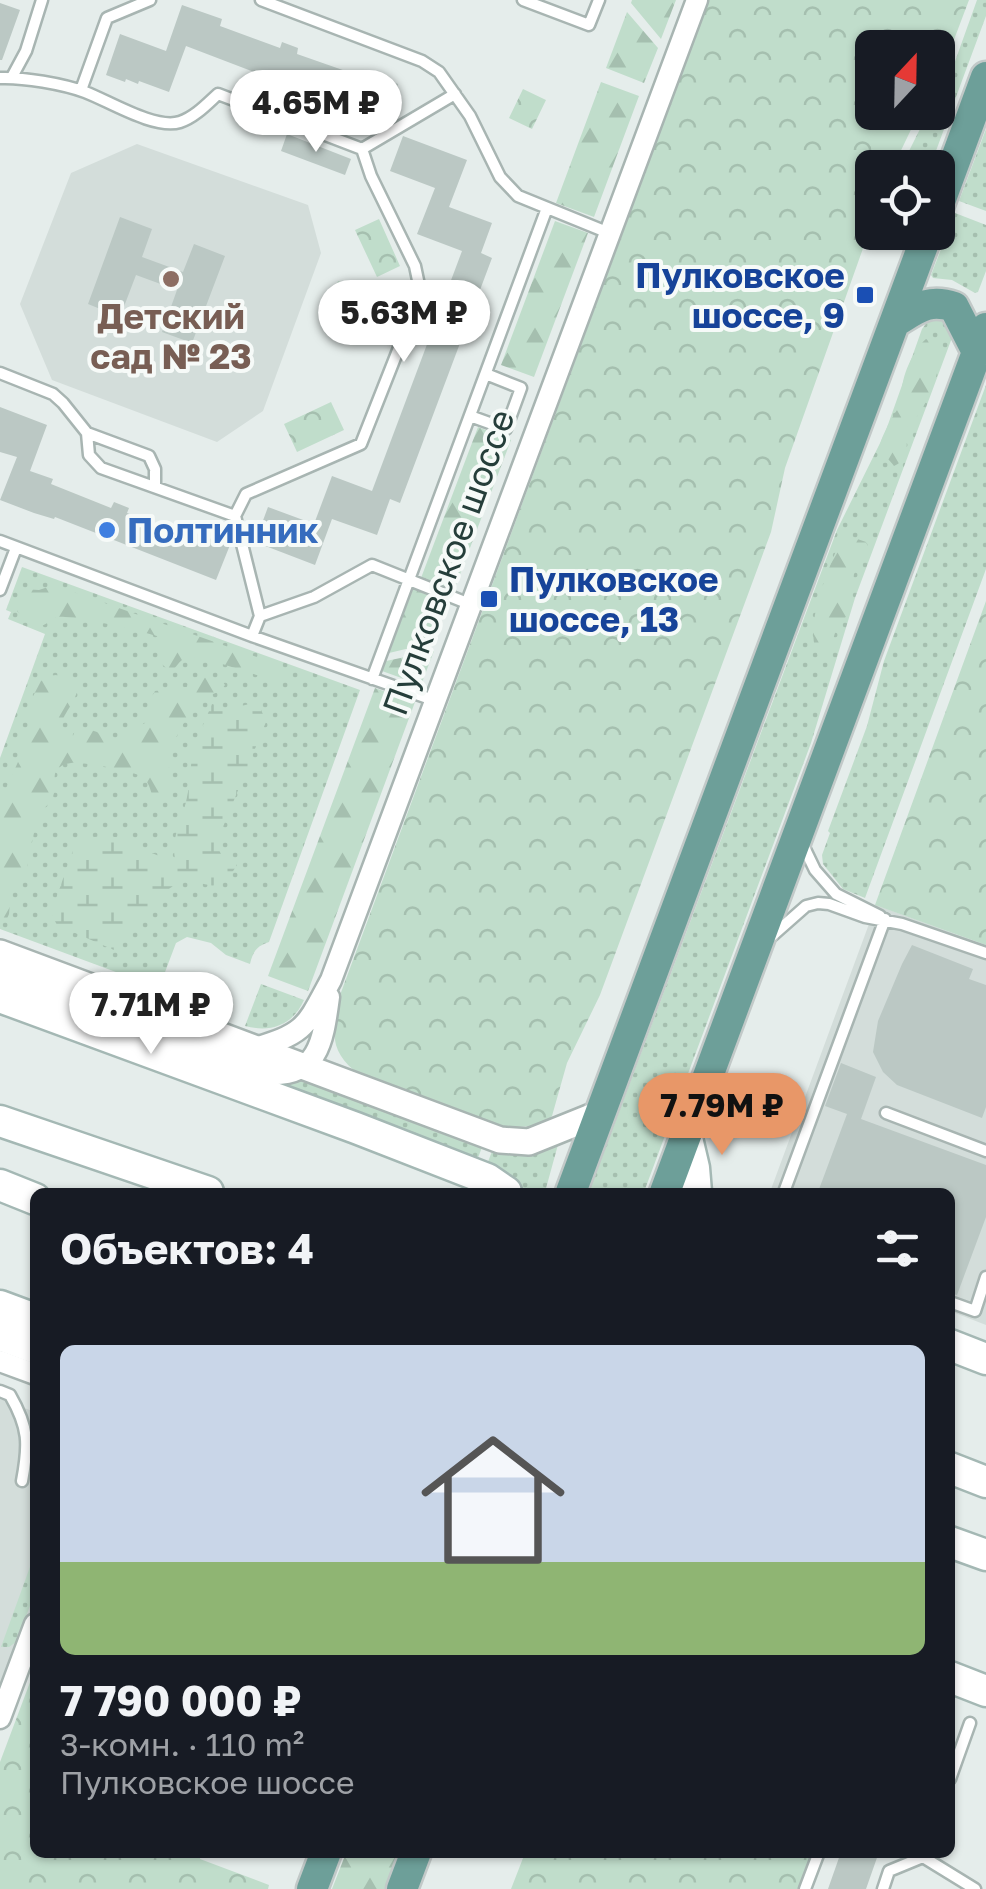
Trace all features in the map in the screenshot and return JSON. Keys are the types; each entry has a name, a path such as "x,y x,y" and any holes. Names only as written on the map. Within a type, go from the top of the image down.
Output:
{"main road":[{"path":"955,162 986,77"},
{"path":"572,1188 921,250"},
{"path":"666,1188 981,340 954,307 940,302 925,304 895,322"},
{"path":"0,997 356,1128 500,1188"},
{"path":"0,1106 101,1157"},
{"path":"0,1121 196,1188"},
{"path":"686,1134 696,1188"},
{"path":"0,1185 30,1197"},
{"path":"0,1202 30,1209"},
{"path":"0,1306 30,1317"},
{"path":"955,1330 986,1341"},
{"path":"0,1334 30,1346"},
{"path":"955,1347 986,1359"},
{"path":"955,1470 986,1482"},
{"path":"955,1659 986,1670"},
{"path":"955,1679 986,1691"},
{"path":"312,1889 324,1858"},
{"path":"408,1887 415,1858"}],"street":[{"name":"Пулковское шоссе","path":"252,1049 278,1042 302,1029 331,980 697,0"},
{"path":"0,954 500,1140 529,1142 601,1112"},
{"path":"0,974 266,1074 283,1075 304,1068"},
{"name":"Пулковское шоссе","path":"304,1068 320,1041 331,980"},
{"path":"320,1041 326,1063 350,1084"},
{"path":"0,1362 30,1372"},
{"path":"0,1718 30,1637"}],"lane":[{"path":"42,0 26,51 6,78 81,90 162,123 179,123 218,94 362,148"},
{"path":"81,90 108,18 150,0"},
{"path":"261,0 422,61 440,72 470,116 500,177 518,196 610,233"},
{"path":"523,0 589,25 599,0"},
{"path":"362,148 455,94"},
{"path":"252,636 260,616 234,516 246,494 361,444 406,330 419,285 415,266 371,176 362,148"},
{"path":"372,679 548,208"},
{"path":"0,373 53,394 87,433 148,456 155,469 154,487"},
{"path":"470,416 506,429 522,388 486,374"},
{"path":"87,433 89,455 101,468 234,516"},
{"path":"0,541 436,701"},
{"path":"0,590 16,548"},
{"path":"260,616 314,597 372,565 472,605"},
{"path":"798,834 814,870 836,894 885,919 986,953"},
{"path":"752,959 777,930 806,906 829,904 865,917 885,919"},
{"path":"785,1188 885,919"},
{"path":"886,1113 986,1151"},
{"path":"955,1304 974,1311 986,1277"},
{"path":"0,1391 10,1394 24,1420 27,1455 22,1482"},
{"path":"955,1765 970,1724"},
{"path":"805,1889 817,1858"},
{"path":"882,1889 889,1871 917,1858"},
{"path":"929,1858 976,1889"}],"shaded area":[{"name":"Детский сад № 23","path":"137,144 308,205 321,253 263,411 217,442 52,380 20,304 71,173"},
{"path":"876,905 986,945 986,1325 955,1313 955,1188 771,1188"},
{"path":"0,1399 30,1410 30,1616 0,1697"}],"green space":[{"path":"676,0 661,39 631,3"},
{"path":"709,0 969,0 955,37 955,30 855,30 855,130 911,130 901,150 855,150 855,250 862,250 785,468 771,532 600,995 567,1063 552,1116 533,1126 506,1128 359,1074 338,1049 337,1017 333,1014"},
{"path":"977,0 986,0 986,16 955,100 955,61"},
{"path":"627,12 658,48 644,83 606,68"},
{"path":"601,82 639,96 594,217 556,203"},
{"path":"523,89 546,100 532,129 509,118"},
{"path":"986,129 986,211 959,201"},
{"path":"920,130 944,130 936,150 910,150"},
{"path":"955,213 986,225 986,271 978,292 931,275 941,250 955,250"},
{"path":"379,219 400,266 377,277 355,230"},
{"path":"555,221 588,233 534,377 501,365"},
{"path":"338,281 370,293 357,329 325,318"},
{"path":"930,318 944,318 953,335 855,598 811,743 645,1188 590,1188 837,530 885,433 922,329"},
{"path":"926,339 940,345 936,377 926,402 907,427 903,459 894,466 880,443 902,404 907,369"},
{"path":"986,385 986,569 865,898 843,889 823,864 822,855 867,726 884,661"},
{"path":"331,402 344,430 297,452 284,424"},
{"path":"478,427 511,440 454,590 421,578"},
{"path":"846,535 866,542 870,552 854,574 849,612 822,661 813,634 818,600"},
{"path":"22,567 360,690 269,942 256,950 250,964 226,955 211,943 187,937 176,943 159,988 0,929 0,758 45,634 8,619 11,612 6,610"},
{"path":"54,585 271,662 280,672 277,680 189,658 171,671 160,660 160,637 125,628 64,617 42,626 30,624 17,611 18,595 22,589 39,590"},
{"path":"413,589 447,603 431,643 389,653"},
{"path":"986,601 986,945 875,905"},
{"path":"434,651 421,685 382,671 386,661"},
{"path":"56,675 78,683 61,726 65,741 82,727 110,742 145,723 155,691 187,687 197,677 221,679 225,685 196,704 181,728 171,750 169,788 162,802 154,801 146,780 132,773 77,763 56,770 53,797 37,818 26,872 11,891 6,921 0,921 0,802 18,762 20,738 31,726 30,702 41,681"},
{"path":"375,688 415,702 308,991 268,976"},
{"path":"258,702 266,722 216,844 223,858 237,865 227,879 217,885 188,878 176,884 114,950 57,925 51,913 77,839 120,838 175,859 175,837 187,796 192,751 204,739 203,725 212,704 228,709"},
{"path":"261,984 304,1000 294,1016 272,1027 245,1026"},
{"path":"300,1075 484,1142 476,1163 278,1090"},
{"path":"559,1141 546,1188 515,1188 486,1167 494,1146"},
{"path":"30,1567 30,1606 16,1642 1,1647"},
{"path":"30,1682 30,1858 200,1858 269,1885 268,1889 0,1889 0,1762"},
{"path":"344,1858 397,1858 385,1889 332,1889"},
{"path":"523,1858 814,1858 803,1889 511,1889"}],"building":[{"path":"0,3 20,10 2,60 0,60"},
{"path":"182,5 222,19 220,26 280,48 282,42 298,48 297,54 357,75 359,70 398,84 383,125 368,120 370,114 332,100 333,97 280,82 186,46 169,92 106,75 120,34 166,51"},
{"path":"287,134 351,159 345,175 281,151"},
{"path":"403,136 467,160 449,207 492,223 481,253 492,258 400,503 390,499 377,535 332,519 315,565 255,542 268,507 314,524 332,476 372,491 462,251 417,234 435,188 390,171"},
{"path":"120,217 152,229 142,257 183,272 194,244 225,256 192,343 162,332 177,290 136,275 120,317 88,304"},
{"path":"0,407 47,425 30,471 53,479 51,484 111,508 114,502 129,508 127,513 188,536 190,531 214,540 216,534 232,540 216,580 55,517 0,500 17,457 0,452"},
{"path":"912,945 973,969 969,979 986,985 986,1107 982,1118 897,1085 883,1072 873,1052 878,1021"},
{"path":"841,1063 876,1077 861,1119 986,1165 986,1217 957,1295 955,1188 819,1188 847,1114 825,1106"},
{"path":"839,1858 877,1858 866,1889 828,1889"}],"place":[{"name":"Детский сад № 23","path":"171,279"},
{"name":"Пулковское шоссе, 9","path":"865,295"},
{"name":"Полтинник","path":"107,530"},
{"name":"Пулковское шоссе, 13","path":"489,599"}]}
